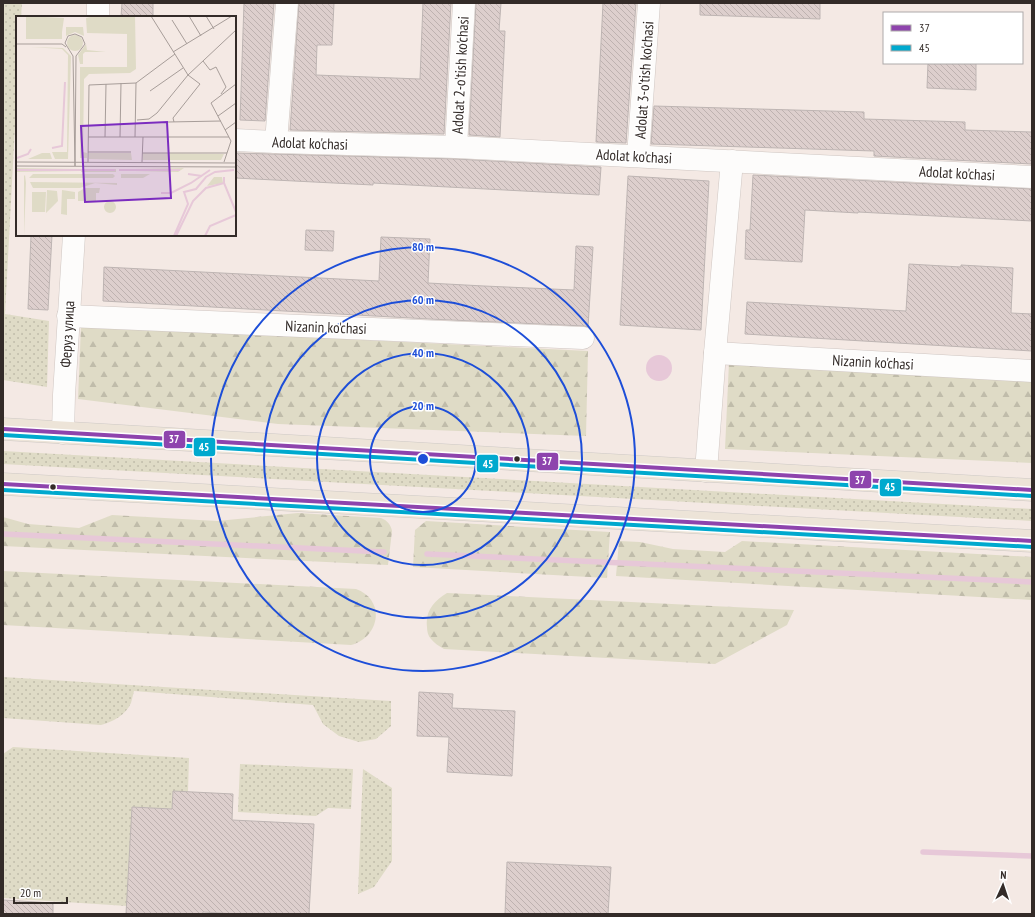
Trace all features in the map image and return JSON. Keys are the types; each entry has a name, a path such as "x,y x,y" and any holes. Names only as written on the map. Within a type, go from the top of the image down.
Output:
{"highway":[{"path":"3,429 1032,490"},
{"path":"3,484 1032,541"}],"street":[{"path":"98,3 98,16"},
{"path":"276,142 287,3"},
{"name":"Adolat 2-o'tish ko'chasi","path":"456,147 464,3"},
{"name":"Adolat 3-o'tish ko'chasi","path":"638,156 649,3"},
{"name":"Adolat ko'chasi","path":"236,140 456,147 1032,177"},
{"path":"706,471 732,161"},
{"name":"Феруз улица","path":"63,433 68,316 74,236"},
{"name":"Nizanin ko'chasi","path":"68,316 583,338"},
{"name":"Nizanin ko'chasi","path":"715,353 1032,371"}],"green space":[{"path":"3,3 22,3 21,16 16,16 16,108 5,314 49,321 47,387 3,380"},
{"path":"81,326 588,351 586,436 278,424 78,399"},
{"path":"729,362 1032,380 1032,463 725,449"},
{"path":"3,451 1032,509 1032,521 3,464"},
{"path":"298,513 381,518 385,520 391,527 392,531 388,565 3,546 3,517 28,524 79,528 112,515 217,521"},
{"path":"426,521 610,532 607,578 413,567 415,530"},
{"path":"619,541 640,542 673,549 725,552 742,541 1032,557 1032,600 616,576"},
{"path":"3,571 356,589 366,594 372,601 376,618 373,627 368,634 361,641 351,645 3,625"},
{"path":"447,593 794,610 787,625 715,664 444,649 435,643 429,636 427,630 427,616 434,603"},
{"path":"3,677 391,701 391,726 376,739 359,742 339,736 323,724 313,705 134,691 131,703 126,711 114,720 101,725 3,718"},
{"path":"13,747 189,758 188,792 172,809 132,807 127,906 3,898 3,754"},
{"path":"240,764 353,769 351,809 328,808 316,816 238,812"},
{"path":"363,769 392,788 392,861 374,887 358,894"}],"shaded area":[{"path":"659,355 668,359 672,368 668,377 659,381 650,377 646,368 650,359"}],"building":[{"path":"122,3 153,3 153,16 121,16"},
{"path":"244,3 274,3 265,121 240,120"},
{"path":"299,3 334,3 332,45 317,45 316,75 420,79 423,3 451,3 444,134 290,130"},
{"path":"476,3 501,3 499,31 505,31 500,137 469,135"},
{"path":"603,3 636,3 626,143 596,142"},
{"path":"700,3 820,3 820,19 700,15"},
{"path":"928,64 976,64 976,90 927,88"},
{"path":"654,106 864,112 864,119 965,122 965,130 1032,132 1032,164 874,156 874,151 651,144"},
{"path":"236,153 456,159 601,167 599,195 373,183 373,185 236,178"},
{"path":"753,175 1032,189 1032,221 805,210 802,262 745,259 746,230 750,230"},
{"path":"628,176 709,181 701,330 620,325"},
{"path":"306,230 334,231 333,251 305,250"},
{"path":"31,236 52,236 48,310 28,309"},
{"path":"381,237 430,239 428,283 484,286 574,290 576,246 593,247 588,327 103,301 104,267 379,281"},
{"path":"909,264 1013,268 1011,313 1032,314 1032,351 745,334 747,302 906,311"},
{"path":"419,692 453,694 452,708 515,711 512,776 447,772 449,737 417,736"},
{"path":"173,791 233,794 232,820 314,824 309,914 236,914 203,912 202,914 126,914 132,807 172,809"},
{"path":"507,862 611,867 608,914 505,914"},
{"path":"3,900 53,903 53,914 3,914"}],"waterway":[{"path":"3,534 384,552"},
{"path":"427,554 1032,582"},
{"path":"923,852 1032,856"}],"transit line":[{"name":"37","path":"3,429 1032,490"},
{"name":"45","path":"3,435 1032,496"},
{"name":"37","path":"3,484 1032,541"},
{"name":"45","path":"3,490 1032,547"}]}
